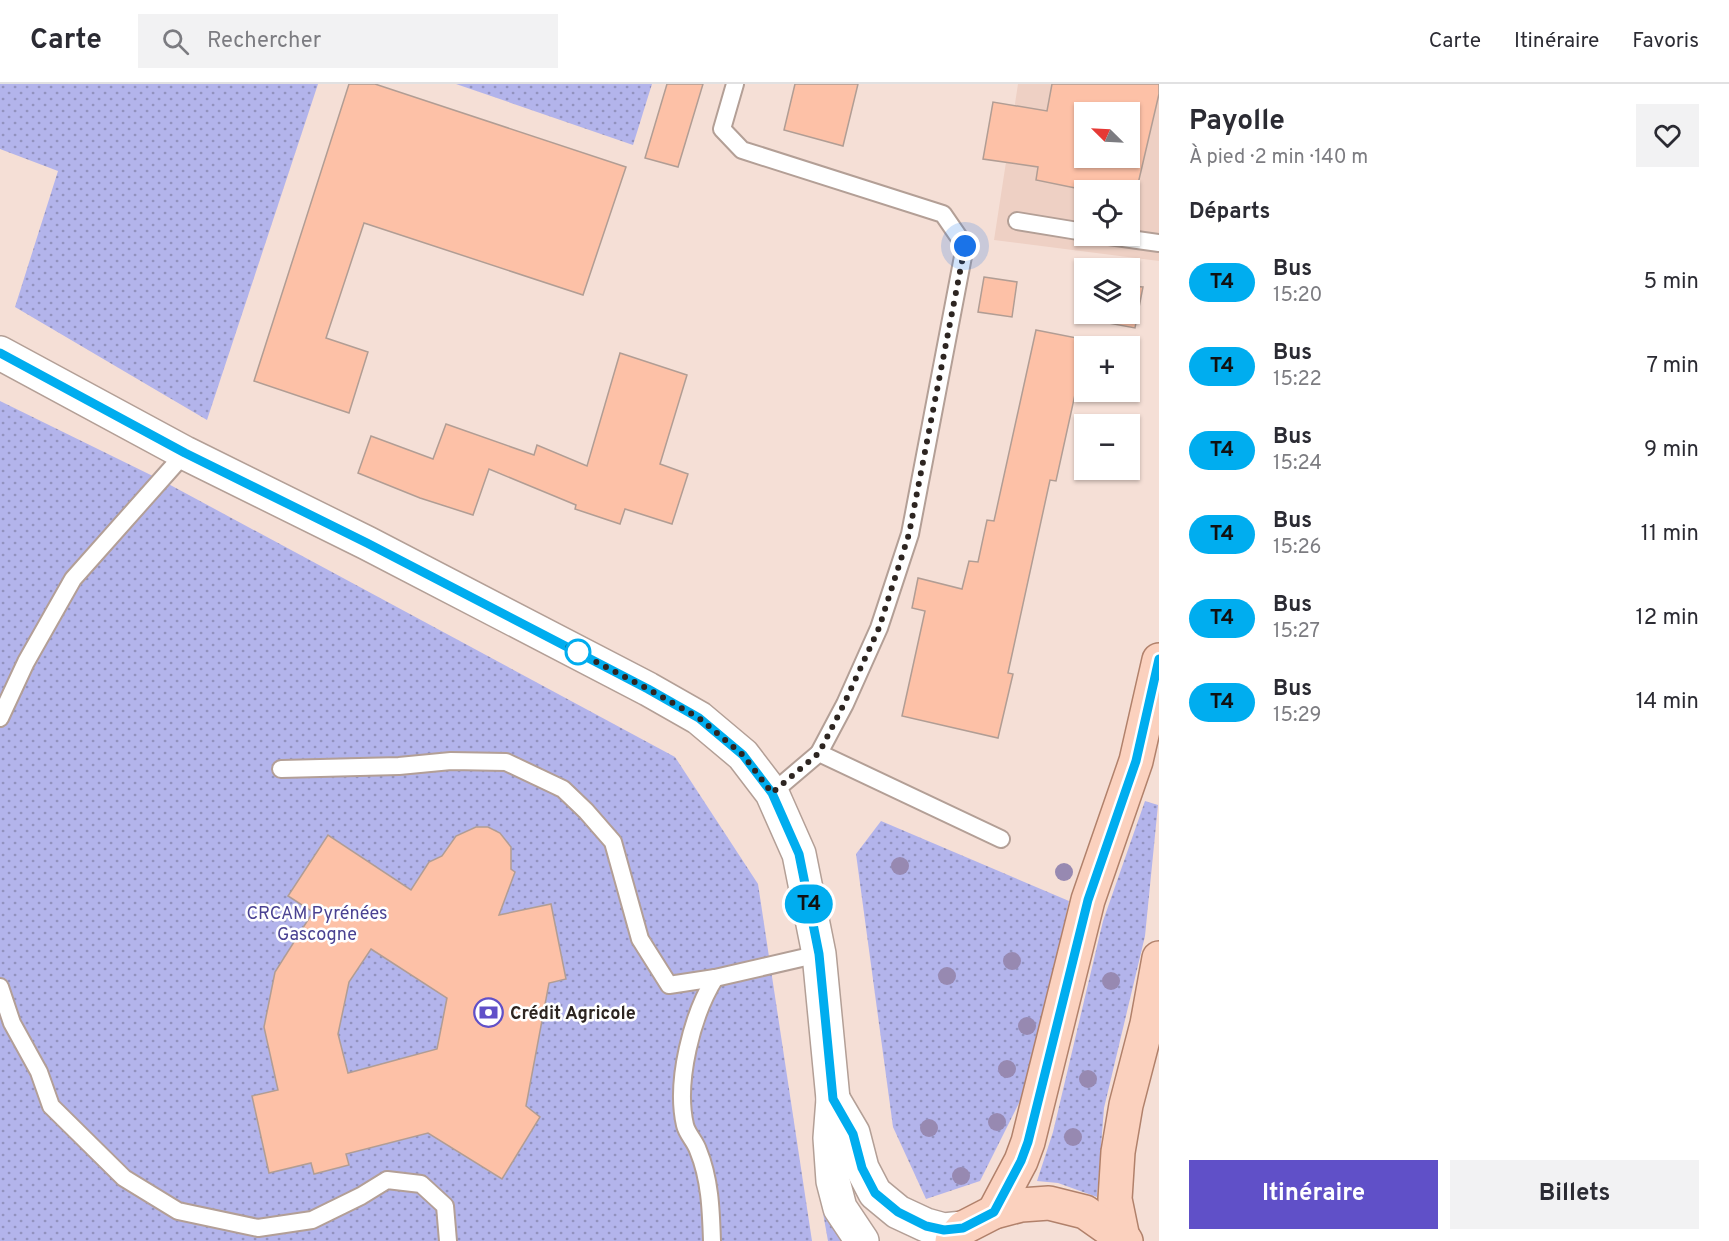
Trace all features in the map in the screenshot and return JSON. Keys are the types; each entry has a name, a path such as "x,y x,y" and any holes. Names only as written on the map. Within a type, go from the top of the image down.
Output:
{"main road":[{"path":"994,1212 1021,1161 1028,1142 1088,900 1136,761 1159,660"},
{"path":"1125,1239 1115,1198 1118,1152 1126,1105 1147,1024 1159,958"},
{"path":"957,1234 994,1212 1021,1205 1049,1203 1085,1212 1125,1239"}],"street":[{"path":"0,353 185,453 367,543 648,689 699,718 743,755 772,793 799,854 819,954 833,1099 830,1138 833,1181 840,1208 862,1241"},
{"path":"833,1099 853,1134 862,1168 875,1193 898,1212 926,1226 957,1234"}],"lane":[{"path":"735,84 722,129 742,150 943,214 965,246 909,534 879,628 819,753 772,793"},
{"path":"1017,221 1074,230"},
{"path":"1140,240 1159,243"},
{"path":"0,718 26,662 73,579 185,453"},
{"path":"819,753 1001,839"},
{"path":"281,769 399,766 451,761 506,762 562,789 613,842 640,939 669,985 715,978 819,954"},
{"path":"712,1241 710,1193 698,1150 685,1126 682,1093 686,1059 695,1022 704,995 715,978"},
{"path":"0,987 12,1023 39,1072 51,1106 124,1178 178,1211 258,1228 312,1220 361,1196 387,1180 421,1184 445,1206 448,1241"}],"shaded area":[{"path":"1018,84 1159,84 1159,261 994,240"}],"green space":[{"path":"0,84 318,84 207,420 15,307 58,171 0,149"},
{"path":"456,84 652,84 633,145"},
{"name":"CRCAM Pyrénées Gascogne","path":"0,401 161,480 675,757 758,884 812,1241 0,1241"},
{"path":"1145,801 1158,805 1145,936 1104,1108 1097,1197 1058,1183 1037,1181 1053,1132 1103,921"},
{"path":"881,821 1069,901 1031,1079 980,1181 926,1199 893,1127 856,854"},
{"path":"823,1213 838,1222 850,1241 828,1241"}],"building":[{"path":"349,84 375,84 626,167 583,295 364,223 326,338 368,352 349,413 254,381"},
{"path":"667,84 703,84 678,167 645,158"},
{"path":"795,84 858,84 843,146 784,130"},
{"path":"1052,84 1159,84 1159,94 1139,180 1074,180 1074,188 1036,180 1038,167 983,159 993,102 1047,111"},
{"path":"984,277 1017,282 1012,317 978,312"},
{"path":"1140,287 1143,287 1140,302"},
{"path":"1113,324 1136,324 1135,328"},
{"path":"1036,330 1074,337 1074,399 1056,481 1050,480 1008,673 1013,674 998,738 902,716 925,611 912,608 918,578 962,589 969,561 978,562 987,520 994,521"},
{"path":"620,353 687,375 660,464 688,474 672,524 625,509 620,524 575,509 576,505 489,469 473,515 420,498 358,473 371,436 433,459 446,424 534,455 537,445 587,466"},
{"name":"Crédit Agricole","path":"476,827 488,827 500,833 511,847 511,869 515,872 499,915 551,904 566,979 549,983 526,1106 540,1117 502,1179 428,1133 346,1154 349,1165 314,1174 311,1163 269,1173 252,1096 278,1090 264,1027 275,972 313,912 288,896 328,835 411,890 429,862 442,856 456,836","holes":["371,949 447,998 437,1049 348,1073 338,1034 349,982"]}],"bus line":[{"name":"T4","path":"0,353 185,453 367,543 648,689 699,718 743,755 772,793 799,854 819,954 833,1099 853,1134 862,1168 875,1193 898,1212 926,1226 944,1230 963,1228 994,1212 1021,1161 1028,1142 1088,900 1136,761 1159,659"}],"place":[{"name":"Crédit Agricole","path":"489,1013"}],"route":[{"path":"578,652 568,647 699,718 743,755 772,793 819,753 879,628 909,534 965,246"}]}
